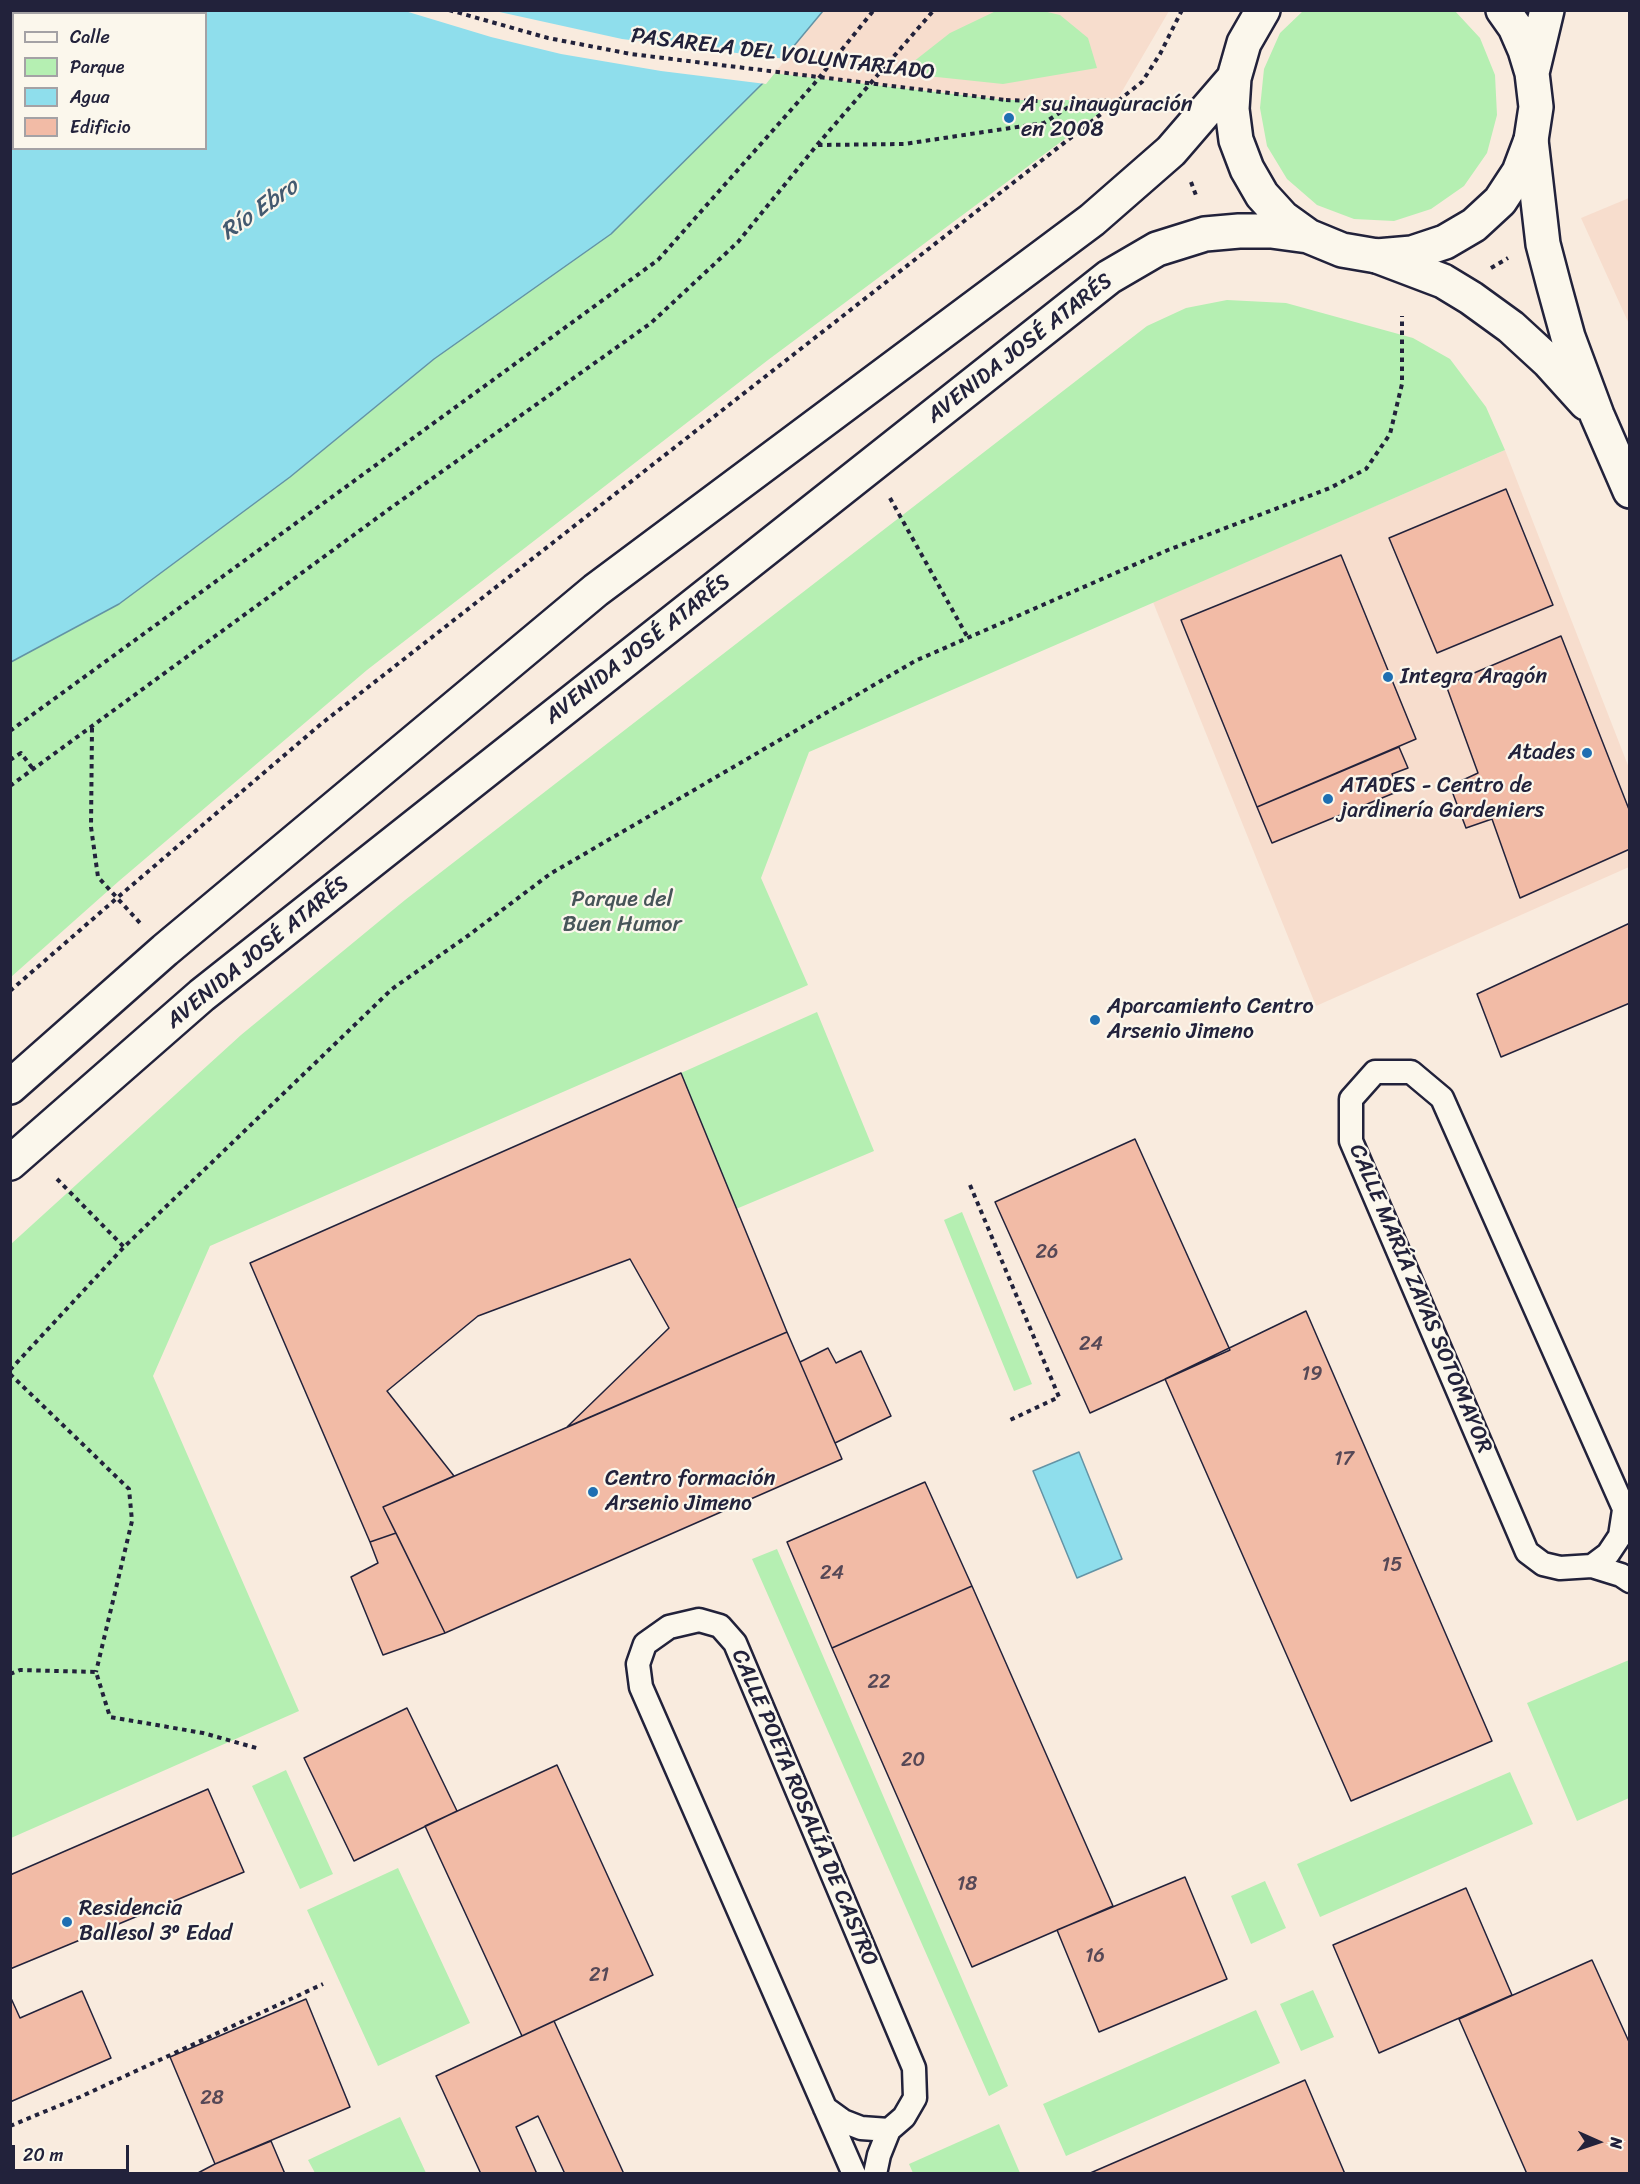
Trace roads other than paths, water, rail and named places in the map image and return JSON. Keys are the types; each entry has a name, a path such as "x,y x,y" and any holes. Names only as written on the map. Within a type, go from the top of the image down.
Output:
{"main road":[{"path":"1263,10 1244,43 1234,78 1232,109 1236,140 1246,169 1262,195 1283,218 1308,236 1342,250 1377,256 1443,281 1471,298 1526,340 1597,415"},
{"path":"1377,256 1412,253 1445,243 1474,225 1500,201 1519,172 1531,140 1536,107 1526,50 1515,27 1503,10"},
{"path":"1532,74 1547,10"},
{"path":"10,1087 165,950 596,590 1092,220 1171,151 1234,78"},
{"path":"1531,140 1543,244 1568,337 1629,491"},
{"name":"AVENIDA JOSÉ ATARÉS","path":"10,1163 212,987 1109,277 1157,249 1204,234 1271,231 1308,236"}],"lane":[{"name":"CALLE MARÍA ZAYAS SOTOMAYOR","path":"1593,1566 1608,1554 1620,1536 1627,1516 1442,1098 1411,1072 1375,1072 1351,1099 1351,1141 1527,1552 1543,1564 1560,1568 1593,1566 1621,1575 1629,1581"},
{"name":"CALLE POETA ROSALÍA DE CASTRO","path":"854,2174 640,1688 638,1664 645,1644 669,1627 699,1620 720,1626 735,1643 914,2068 915,2098 904,2117 889,2130 879,2155 875,2174"},
{"path":"825,2108 843,2121 861,2128 889,2130"}],"water":[{"name":"Río Ebro","path":"31,10 823,11 763,83 611,234 434,359 290,477 119,604 11,662 10,29 12,28 12,150 207,150 207,12 29,12"},
{"path":"1079,1452 1122,1559 1077,1578 1033,1471"}],"place":[{"name":"A su inauguración en 2008","path":"1009,118"},
{"name":"Integra Aragón","path":"1388,677"},
{"name":"Atades","path":"1587,753"},
{"name":"ATADES - Centro de jardinería Gardeniers","path":"1328,799"},
{"name":"Aparcamiento Centro Arsenio Jimeno","path":"1095,1020"},
{"name":"Centro formación Arsenio Jimeno","path":"593,1492"},
{"name":"Residencia Ballesol 3º Edad","path":"67,1922"}],"park label":[{"name":"Parque del Buen Humor","path":"622,912"}]}
